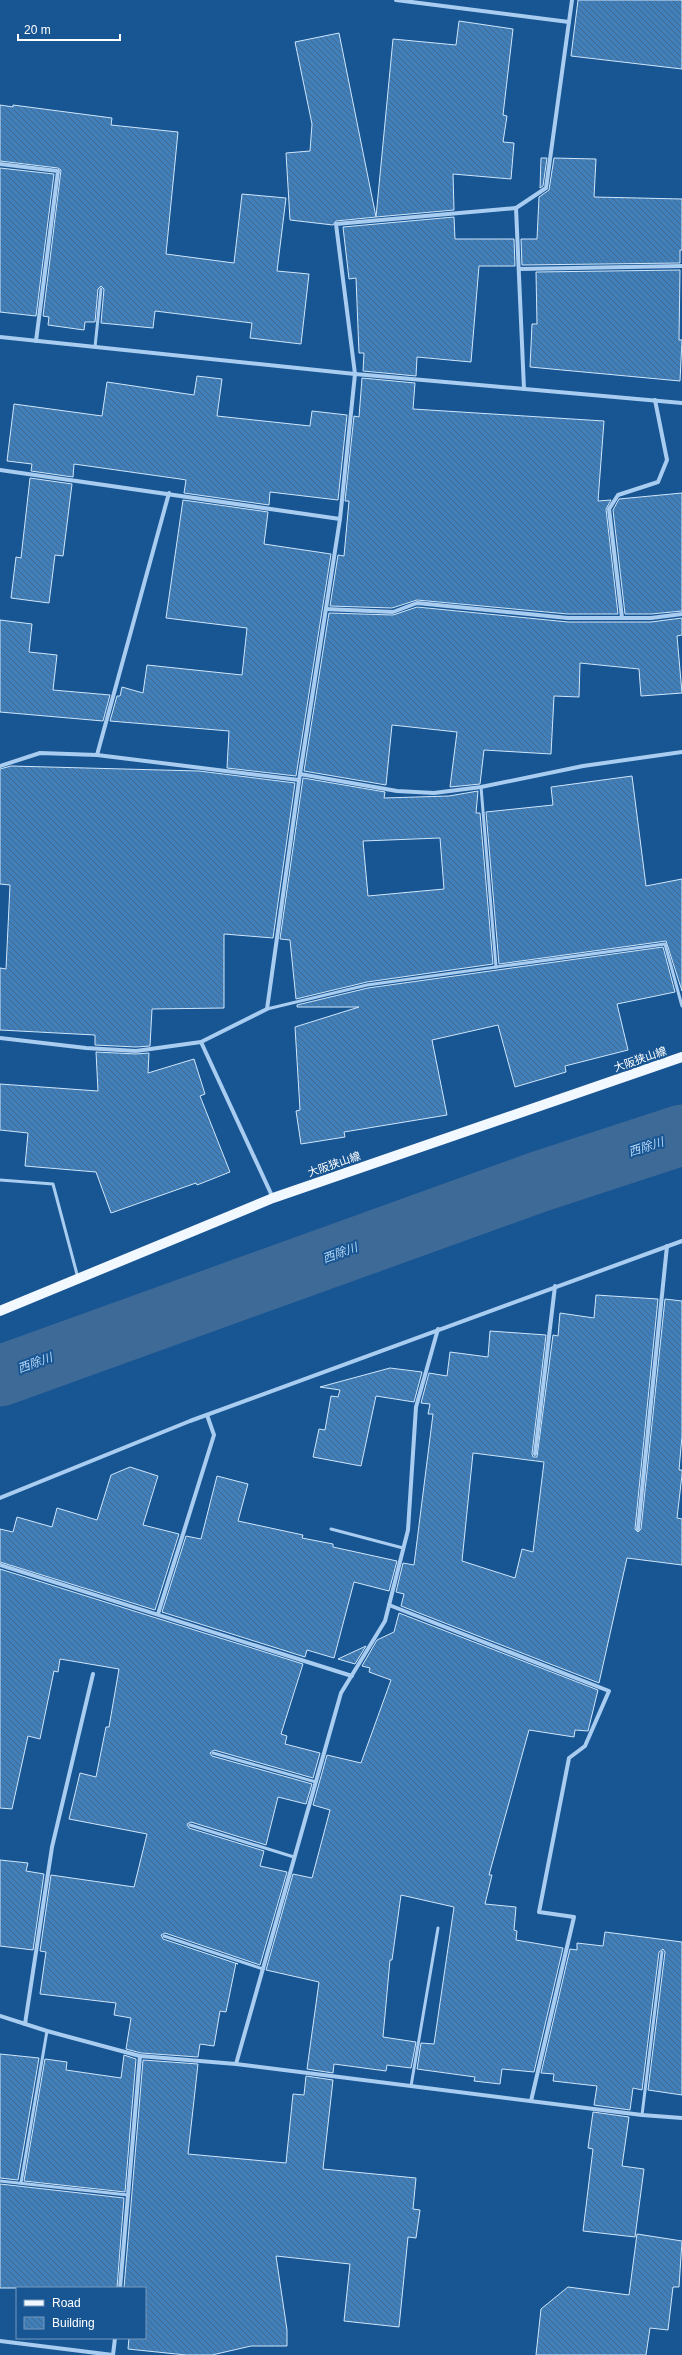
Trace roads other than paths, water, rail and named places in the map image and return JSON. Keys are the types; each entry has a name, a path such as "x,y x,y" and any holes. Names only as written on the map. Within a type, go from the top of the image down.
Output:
{"main road":[{"name":"大阪狭山線","path":"0,1311 272,1198 682,1057"}],"street":[{"path":"396,0 569,22"},
{"path":"0,1038 86,1048 136,1051 202,1042 267,1009 299,780 340,519 355,374 336,224 516,208 546,188 572,0"},
{"path":"0,164 58,171 36,341"},
{"path":"516,208 524,389"},
{"path":"519,269 682,266"},
{"path":"0,337 355,374 682,403"},
{"path":"622,618 609,509 618,495 658,482 667,460 655,400"},
{"path":"0,470 169,493 340,519"},
{"path":"97,755 169,493"},
{"path":"326,609 393,612 417,604 568,618 651,618 682,614"},
{"path":"300,774 397,792 434,793 481,787 583,766 682,752"},
{"path":"0,766 40,753 97,755 299,780"},
{"path":"202,1042 272,1198"},
{"path":"0,1498 207,1415 555,1286 682,1241"},
{"path":"638,1529 667,1246"},
{"path":"535,1454 555,1286"},
{"path":"236,2064 341,1693 385,1621 408,1530 416,1407 438,1329"},
{"path":"158,1614 214,1435 207,1415"},
{"path":"0,1565 352,1676"},
{"path":"389,1605 609,1691 584,1746 569,1758 539,1912 574,1917 531,2101"},
{"path":"25,2024 52,1847 93,1674"},
{"path":"0,2016 47,2031 140,2056 236,2064 642,2115 682,2118"},
{"path":"120,2287 140,2056"},
{"path":"0,2341 113,2355 115,2339"}],"lane":[{"path":"95,347 101,289"},
{"path":"481,787 496,966"},
{"path":"267,1009 367,985 496,966 665,944 682,1006"},
{"path":"0,1180 53,1184 78,1279"},
{"path":"331,1529 403,1548"},
{"path":"213,1753 316,1782"},
{"path":"190,1825 294,1857"},
{"path":"411,2086 438,1928"},
{"path":"164,1936 263,1968"},
{"path":"642,2115 662,1952"},
{"path":"21,2183 47,2031"},
{"path":"0,2181 128,2195"}],"waterway":[{"name":"西除川","path":"0,1376 538,1182 682,1135"}]}
